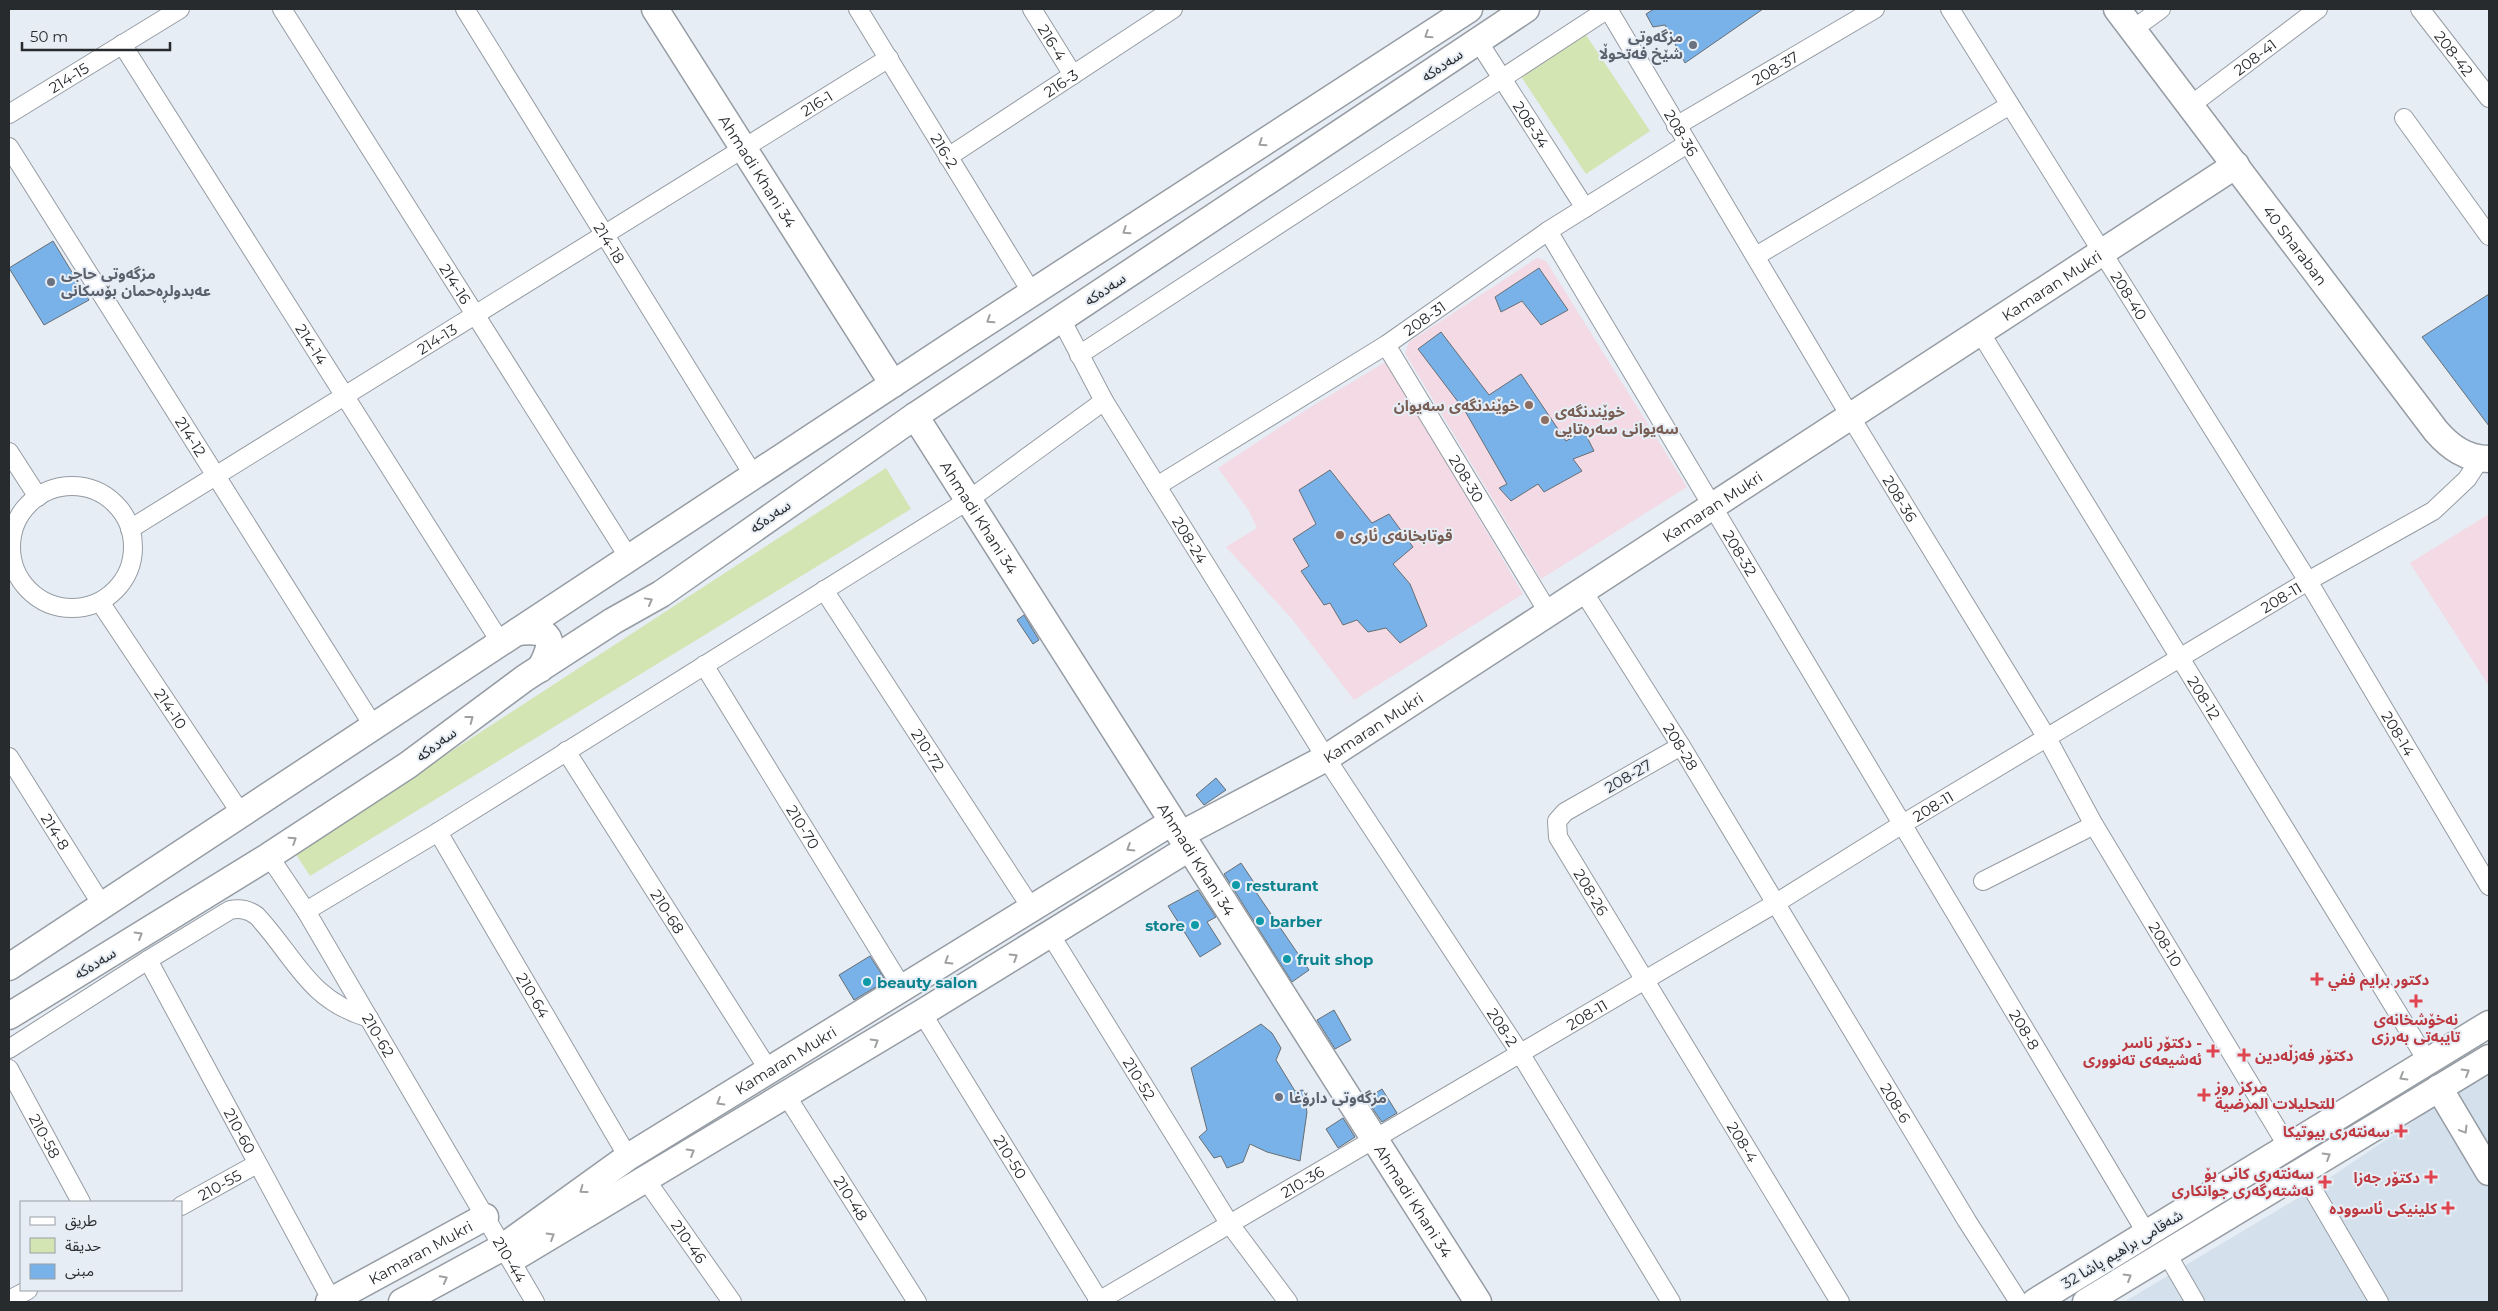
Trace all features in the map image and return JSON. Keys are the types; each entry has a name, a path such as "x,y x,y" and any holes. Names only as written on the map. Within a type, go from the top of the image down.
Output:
{"street":[{"name":"214-15","path":"9,114 180,9"},
{"name":"214-16","path":"282,9 629,558"},
{"name":"214-18","path":"465,9 606,233 754,476"},
{"name":"Ahmadi Khani 34","path":"656,9 893,384"},
{"name":"216-2","path":"858,9 1032,293"},
{"name":"216-4","path":"1032,9 1073,75"},
{"name":"216-3","path":"948,157 1173,9"},
{"path":"9,967 893,384 1469,9"},
{"name":"سەدەکە","path":"9,1016 269,856 408,765 540,669 613,621 661,594 915,416 1526,9"},
{"path":"1079,355 1608,9"},
{"name":"208-36","path":"1608,9 1850,416 2047,738"},
{"name":"208-37","path":"1676,126 1875,9"},
{"name":"208-40","path":"1950,9 2308,581"},
{"name":"40 Sharaban","path":"2116,9 2236,164 2436,431 2455,449 2484,459"},
{"path":"2132,30 2161,9"},
{"name":"208-42","path":"2420,9 2489,98"},
{"name":"208-41","path":"2190,105 2307,12"},
{"name":"208-34","path":"1478,41 1585,208"},
{"name":"214-14","path":"122,44 345,396 509,637"},
{"name":"216-1","path":"743,148 889,58"},
{"path":"1340,92 1349,107 1362,118"},
{"path":"1756,256 2010,105"},
{"path":"2404,118 2489,236"},
{"path":"1298,120 1311,132 1317,148"},
{"name":"208-31","path":"1157,486 1386,345 1548,231 1687,144"},
{"name":"214-12","path":"9,147 374,727"},
{"name":"214-13","path":"130,529 743,148"},
{"name":"Kamaran Mukri","path":"506,1254 628,1157 770,1072 1032,909 1180,835 1326,758 2236,164"},
{"name":"208-32","path":"1548,231 1901,824"},
{"name":"208-24","path":"1061,319 1104,401 1326,758"},
{"name":"208-12","path":"1980,332 2428,1062"},
{"name":"208-30","path":"1386,345 1548,612"},
{"path":"306,912 438,832 967,501 1104,401"},
{"name":"Ahmadi Khani 34","path":"915,416 967,501 1478,1302"},
{"path":"9,452 38,497"},
{"name":"208-11","path":"1374,1139 1776,903 1901,824 2308,581 2433,511 2467,479 2484,459"},
{"path":"74,486 92,490 109,498 122,512 130,529 133,546 128,571 114,592 100,602 82,608 63,608 45,602 13,578 12,541 16,524 25,508 38,497 55,488 74,486"},
{"name":"208-14","path":"2308,581 2489,886"},
{"path":"590,585 580,603 582,614 592,621 613,621"},
{"name":"210-72","path":"824,590 1032,909"},
{"name":"208-28","path":"1583,591 1681,746 1776,903"},
{"name":"214-10","path":"100,602 242,815"},
{"path":"509,637 539,630 546,634 550,641 550,649 540,669"},
{"name":"210-70","path":"704,665 904,989"},
{"name":"208-10","path":"2047,738 2094,824 2288,1147"},
{"name":"208-27","path":"1574,806 1681,746"},
{"name":"210-68","path":"566,751 770,1072"},
{"name":"214-8","path":"9,756 102,905"},
{"name":"208-2","path":"1326,758 1520,1053 1671,1302"},
{"name":"208-26","path":"1574,806 1557,821 1558,837 1644,981"},
{"name":"208-8","path":"1901,824 2147,1234"},
{"path":"1983,881 2094,824"},
{"name":"210-64","path":"438,832 628,1157"},
{"name":"Kamaran Mukri","path":"402,1302 506,1254 646,1180 786,1096 1050,934 1180,835"},
{"name":"210-62","path":"269,856 306,912 370,1018 485,1217"},
{"name":"208-6","path":"1776,903 1967,1221 2019,1302"},
{"path":"9,1049 230,910 244,909 251,912 261,921 316,989 341,1007 370,1018"},
{"name":"210-52","path":"1050,934 1229,1223"},
{"path":"33,952 55,987"},
{"name":"210-60","path":"148,960 331,1302"},
{"name":"208-4","path":"1644,981 1840,1302"},
{"name":"210-50","path":"922,1013 1099,1302"},
{"name":"شەقامی براهیم پاشا 32","path":"2035,1302 2489,1024"},
{"path":"824,1038 840,1063"},
{"name":"شەقامی براهیم پاشا 32","path":"2086,1302 2489,1058"},
{"name":"210-58","path":"9,1069 80,1201"},
{"path":"2439,1088 2489,1172"},
{"name":"210-48","path":"786,1096 917,1302"},
{"name":"210-36","path":"1099,1302 1229,1223 1374,1139"},
{"name":"210-55","path":"182,1205 257,1164"},
{"path":"2302,1171 2379,1302"},
{"name":"210-46","path":"646,1180 732,1302"},
{"name":"Kamaran Mukri","path":"331,1302 485,1217"},
{"name":"210-44","path":"485,1217 535,1302"},
{"path":"1229,1223 1288,1302"},
{"path":"2167,1254 2195,1302"},
{"path":"9,1300 26,1291"}],"shaded area":[{"name":"خوێندنگەی سەیوانی سەرەتایی","path":"1537,258 1546,261 1687,487 1541,579 1405,353 1409,342"},
{"path":"1387,361 1523,594 1354,700 1292,619 1226,547 1257,528 1249,511 1218,468 1309,408"},
{"path":"2489,514 2489,686 2410,563"},
{"path":"2489,1076 2489,1302 2124,1302 2313,1189 2445,1100"}],"green space":[{"path":"1582,29 1650,131 1586,174 1518,72"},
{"path":"886,468 911,509 310,876 295,853"}],"building":[{"name":"مزگەوتی شێخ فەتحوڵا","path":"1654,9 1763,9 1685,63 1665,25 1653,27 1646,14"},
{"path":"53,241 89,300 44,325 9,268"},
{"path":"1539,268 1568,310 1541,325 1522,301 1501,312 1495,297"},
{"path":"2489,294 2489,426 2422,337"},
{"path":"1441,332 1489,395 1521,374 1566,441 1584,431 1594,451 1573,459 1582,471 1544,492 1538,484 1511,501 1499,488 1507,484 1465,411 1418,349"},
{"path":"1330,470 1372,523 1389,514 1413,547 1393,564 1410,584 1427,626 1400,643 1386,628 1368,632 1357,620 1343,625 1330,603 1324,605 1301,571 1309,566 1293,539 1316,524 1299,490"},
{"path":"1024,615 1039,640 1033,644 1017,620"},
{"path":"1216,778 1226,790 1204,805 1196,795"},
{"path":"1241,863 1259,890 1256,892 1309,970 1292,982 1224,874"},
{"name":"store","path":"1198,890 1216,917 1207,922 1221,944 1200,957 1168,906"},
{"name":"beauty salon","path":"870,956 886,981 854,1000 839,975"},
{"path":"1334,1010 1351,1040 1335,1049 1317,1020"},
{"path":"1261,1024 1272,1033 1281,1048 1276,1060 1295,1091 1303,1090 1307,1112 1300,1161 1267,1152 1250,1144 1243,1162 1227,1168 1221,1156 1214,1158 1199,1137 1207,1130 1191,1068"},
{"path":"1382,1089 1397,1113 1382,1122 1366,1099"},
{"path":"1343,1118 1355,1137 1338,1148 1326,1129"}],"place":[{"name":"مزگەوتی شێخ فەتحوڵا","path":"1693,45"},
{"name":"مزگەوتی حاجی عەبدولڕەحمان بۆسکانی","path":"51,282"},
{"name":"خوێندنگەی سەیوان","path":"1529,405"},
{"name":"خوێندنگەی سەیوانی سەرەتایی","path":"1545,420"},
{"name":"قوتابخانەی ئاری","path":"1340,535"},
{"name":"resturant","path":"1236,885"},
{"name":"barber","path":"1260,921"},
{"name":"store","path":"1195,925"},
{"name":"fruit shop","path":"1287,959"},
{"name":"دكتور برايم ففي","path":"2317,979"},
{"name":"beauty salon","path":"867,982"},
{"name":"نەخۆشخانەی تایبەتی بەرزی","path":"2416,1001"},
{"name":"دکتۆر ناسر - ئەشیعەی تەنووری","path":"2213,1051"},
{"name":"دکتۆر فەزڵەدین","path":"2244,1055"},
{"name":"مركز روز للتحليلات المرضية","path":"2204,1095"},
{"name":"مزگەوتی دارۆغا","path":"1279,1097"},
{"name":"سەنتەری بیوتیکا","path":"2401,1131"},
{"name":"دکتۆر جەزا","path":"2431,1177"},
{"name":"سەنتەری کانی بۆ نەشتەرگەری جوانکاری","path":"2325,1182"},
{"name":"کلینیکی ئاسوودە","path":"2448,1208"}]}
